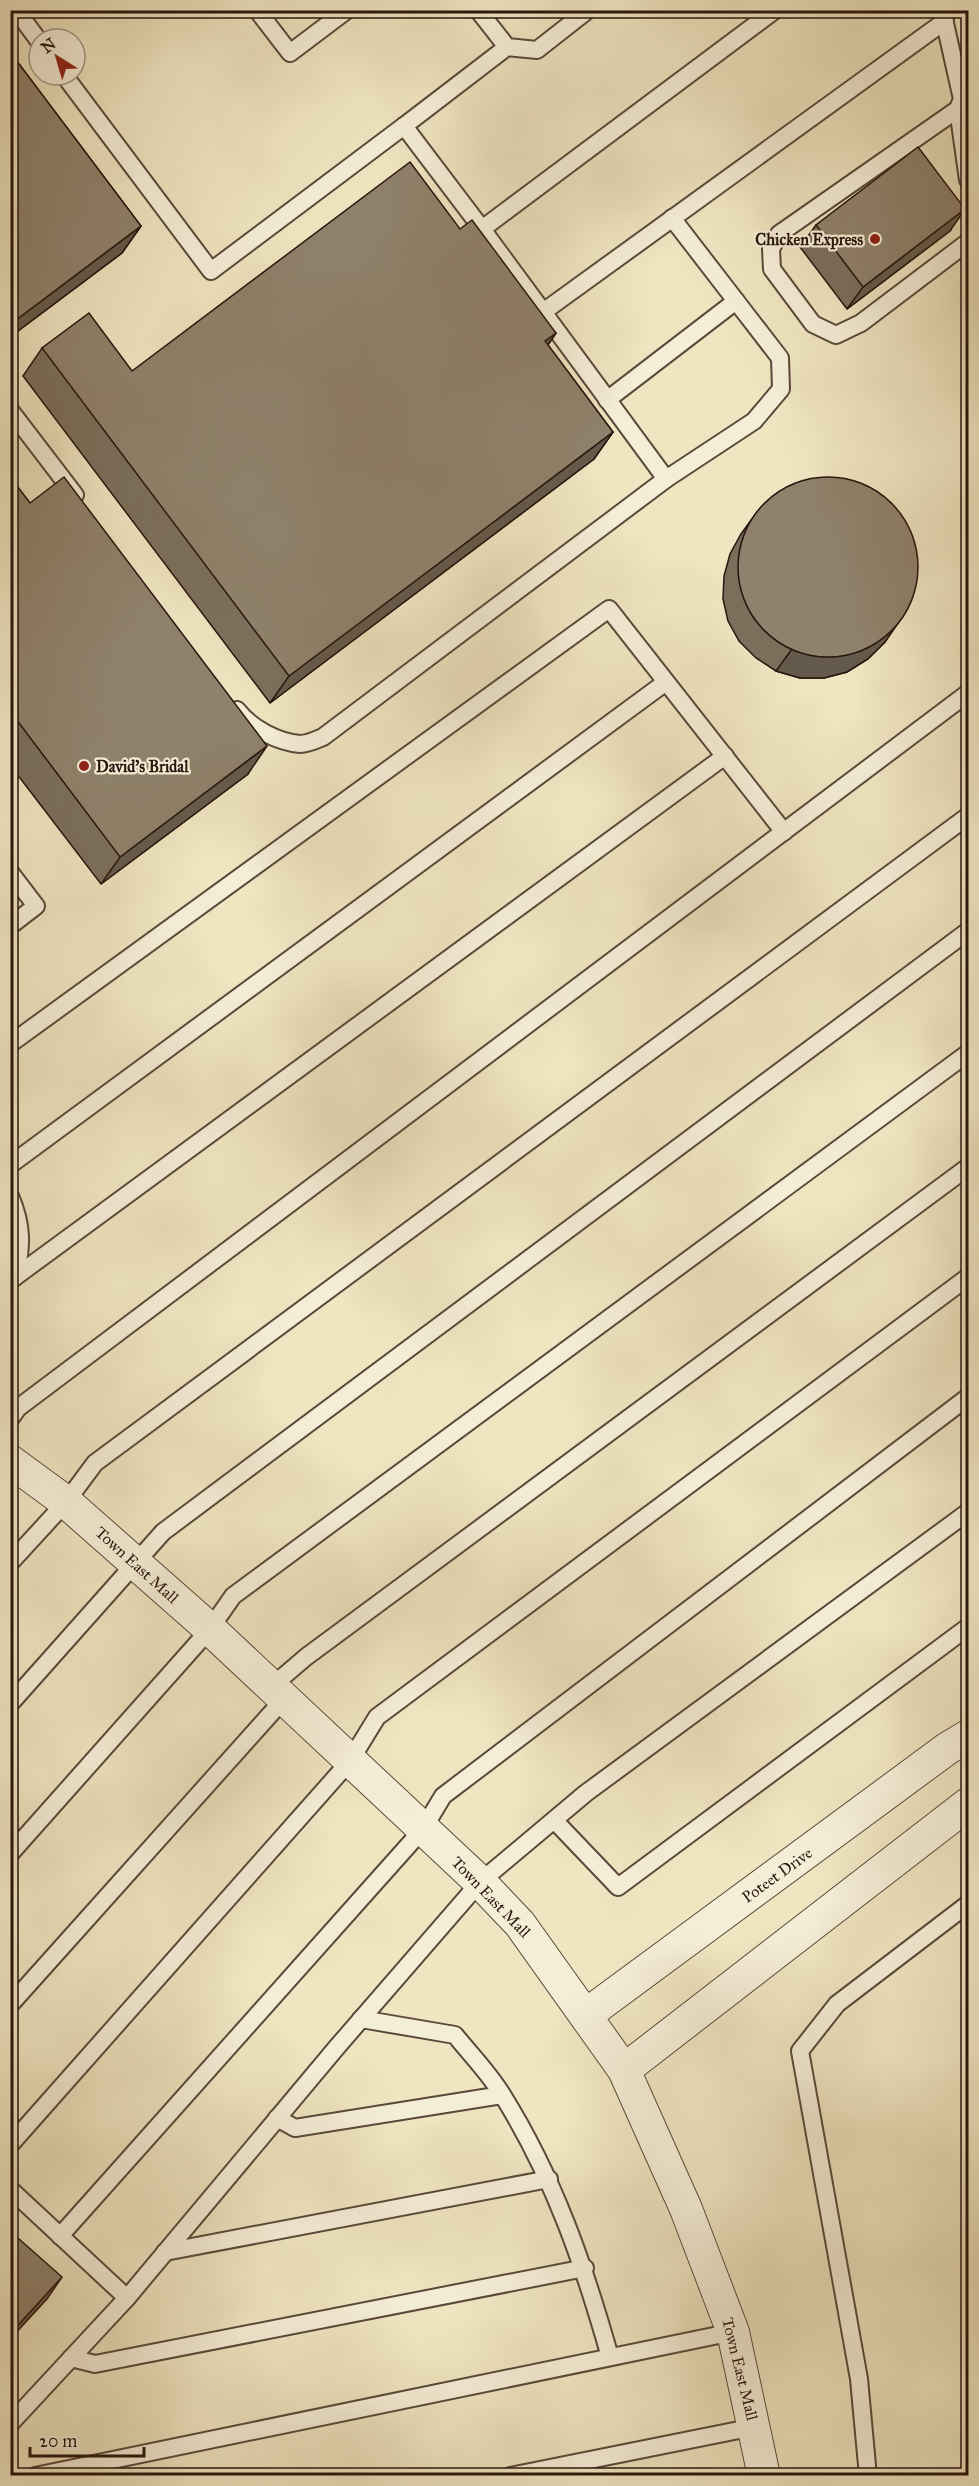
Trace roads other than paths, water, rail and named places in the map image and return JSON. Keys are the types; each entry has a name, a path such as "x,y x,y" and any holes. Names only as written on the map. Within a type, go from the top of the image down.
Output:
{"street":[{"name":"Town East Mall","path":"10,1461 66,1502 210,1629 480,1882 520,1924 624,2070 686,2209 734,2332 764,2475"},
{"name":"Poteet Drive","path":"586,2015 948,1748 969,1736"},
{"path":"624,2070 969,1804"}],"lane":[{"path":"16,10 28,27"},
{"path":"257,10 290,53 347,10"},
{"path":"478,10 507,47"},
{"path":"73,87 211,271 507,47 537,50 588,10"},
{"path":"482,229 775,10"},
{"path":"543,312 943,16 962,99 958,109 969,180"},
{"path":"958,109 779,234 771,249 772,269 813,324 836,335 861,323 969,242"},
{"path":"404,126 666,478"},
{"path":"225,694 247,723 260,730 300,744 324,737 666,478 754,421 781,389 780,358 672,218"},
{"path":"607,400 736,301"},
{"path":"10,410 82,504"},
{"path":"10,1044 609,609 784,832"},
{"path":"10,1165 666,682"},
{"path":"10,1419 18,1408 969,693"},
{"path":"13,1279 725,756"},
{"path":"10,1563 66,1502 95,1463 969,816"},
{"path":"10,872 36,906 10,926"},
{"path":"10,1704 163,1532 969,931"},
{"path":"10,1854 210,1629 233,1596 969,1053"},
{"path":"10,2005 278,1693 306,1657 969,1167"},
{"path":"10,1196 16,1209 22,1246 13,1279"},
{"path":"10,2145 350,1761 377,1717 969,1277"},
{"path":"60,2236 423,1829 443,1796 969,1397"},
{"path":"10,2424 127,2298 361,2019 480,1882 586,1793 969,1512"},
{"path":"554,1820 618,1887 969,1627"},
{"path":"868,2475 859,2379 800,2051 837,2004 969,1904"},
{"path":"361,2019 455,2035 502,2095 549,2179 585,2268 610,2358"},
{"path":"277,2118 295,2128 502,2095"},
{"path":"165,2252 549,2179"},
{"path":"10,2189 127,2298"},
{"path":"71,2358 96,2364 585,2268"},
{"path":"35,2475 734,2332"},
{"path":"510,2475 754,2427"}],"place":[{"name":"Chicken Express","path":"875,239"},
{"name":"David's Bridal","path":"84,766"}]}
